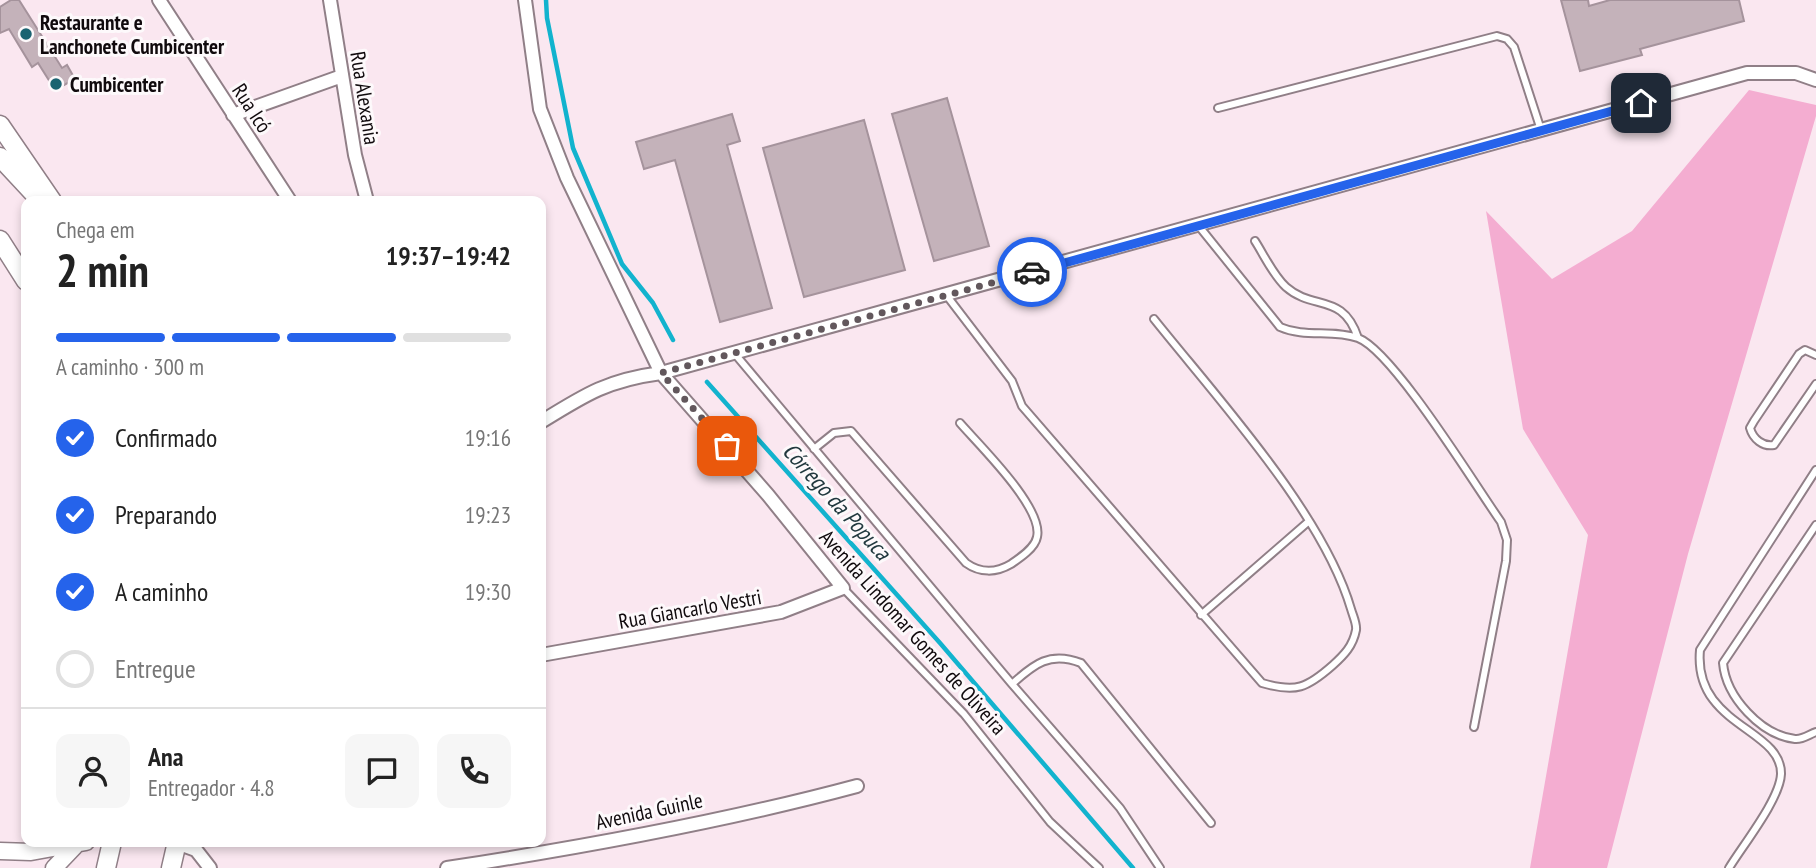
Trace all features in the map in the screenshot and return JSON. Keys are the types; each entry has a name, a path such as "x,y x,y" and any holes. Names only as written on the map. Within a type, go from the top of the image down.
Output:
{"main road":[{"path":"0,125 49,196"},
{"path":"0,157 36,196"},
{"path":"1,243 21,273"},
{"path":"106,868 111,847"},
{"path":"170,868 175,847"}],"street":[{"name":"Rua Icó","path":"159,0 287,196"},
{"name":"Rua Alexania","path":"330,0 355,155 366,196"},
{"name":"Avenida Lindomar Gomes de Oliveira","path":"525,0 540,109 567,178 661,373 768,495 843,588"},
{"path":"546,419 593,391 623,378 661,373 947,296 1747,74 1796,73 1816,80"},
{"path":"233,115 342,76"},
{"name":"Rua Giancarlo Vestri","path":"546,653 781,612 843,588"},
{"name":"Avenida Guinle","path":"447,868 568,849 858,786"},
{"path":"0,851 31,852 59,847"},
{"path":"54,868 78,847"},
{"path":"188,847 196,850 210,868"}],"lane":[{"path":"1217,108 1497,36 1507,39 1514,47 1541,130"},
{"path":"1198,225 1280,327 1295,334 1338,334 1358,338 1387,359 1502,522 1507,540 1506,561 1474,727"},
{"path":"1255,241 1285,286 1296,294 1337,307 1353,324 1358,338"},
{"path":"947,296 1012,381 1022,406 1262,683 1286,690 1312,684 1348,651 1356,628 1344,586 1308,522 1256,446 1154,319"},
{"path":"1816,355 1805,350 1799,354 1754,421 1750,428 1752,436 1763,444 1774,445 1816,385"},
{"path":"734,352 1012,684 1121,808 1160,868"},
{"path":"814,449 834,433 851,431 965,563 975,569 999,569 1032,547 1037,539 1037,528 1026,502 960,423"},
{"path":"1729,868 1774,795 1781,774 1777,757 1714,704 1704,689 1698,670 1700,650 1816,470"},
{"path":"1201,615 1308,522"},
{"path":"1816,525 1723,663 1726,676 1743,710 1780,735 1798,740 1816,732"},
{"name":"Avenida Lindomar Gomes de Oliveira","path":"843,588 964,714 1050,822 1099,868"},
{"path":"1012,684 1034,663 1044,659 1069,658 1081,663 1211,823"}],"shaded area":[{"path":"1749,90 1816,105 1816,116 1688,554 1607,868 1530,868 1588,535 1523,429 1486,211 1552,279 1632,231"}],"building":[{"name":"Restaurante e Lanchonete Cumbicenter","path":"11,0 19,0 62,68 67,65 75,79 55,90 38,63 32,67 9,29 0,33 0,7"},
{"path":"1561,0 1588,0 1589,6 1610,0 1739,0 1744,21 1640,49 1642,55 1580,71"},
{"path":"947,98 989,246 934,261 892,114"},
{"path":"732,114 740,141 727,145 772,308 720,322 675,160 644,169 636,142"},
{"path":"864,120 905,270 804,297 763,148"}],"waterway":[{"name":"Córrego da Popuca","path":"546,0 547,18 573,148 622,264 653,303 673,340"},
{"name":"Córrego da Popuca","path":"707,382 940,643 1133,868"}],"way so far":[{"path":"727,446 661,373 1032,272"}],"place":[{"name":"Restaurante e Lanchonete Cumbicenter","path":"26,34"},
{"name":"Cumbicenter","path":"56,84"}],"route":[{"path":"1032,272 1641,103"}]}
